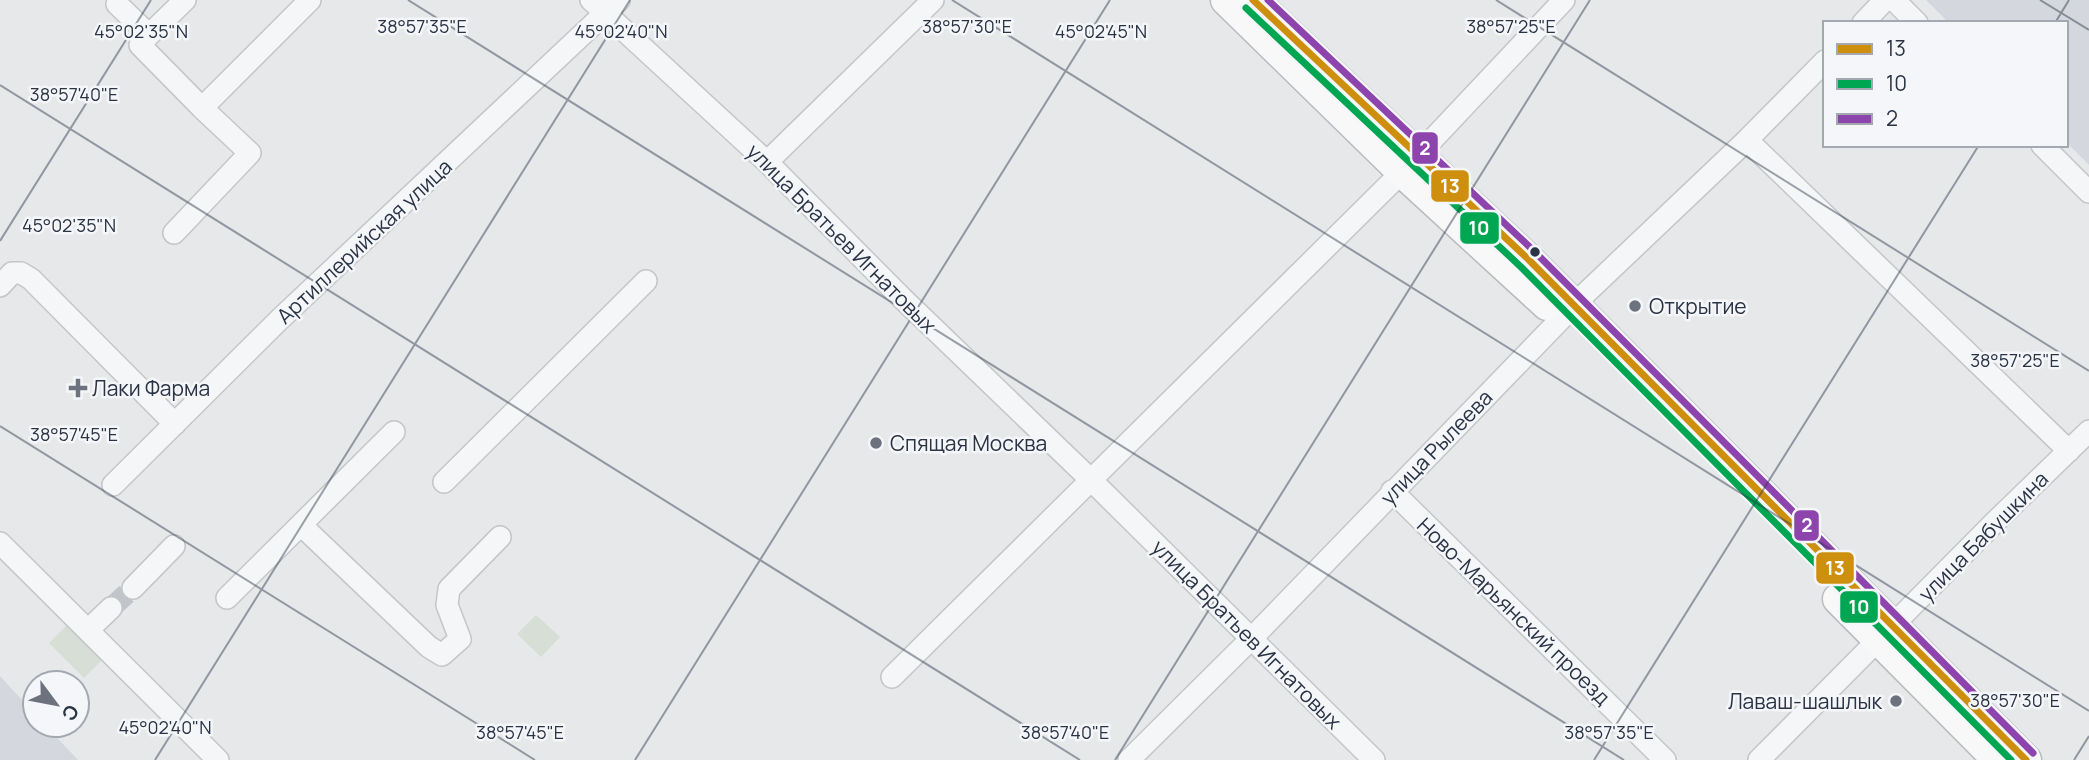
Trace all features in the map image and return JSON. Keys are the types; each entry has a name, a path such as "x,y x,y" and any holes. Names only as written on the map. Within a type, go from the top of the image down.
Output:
{"highway":[{"path":"1226,0 1410,164 1568,312 1885,633 1998,760"},
{"path":"1253,0 1410,164"},
{"path":"1885,633 2026,760"}],"street":[{"path":"174,233 250,153 140,45 185,0"},
{"path":"202,108 310,0"},
{"path":"767,162 933,0"},
{"path":"892,677 1410,164 1564,0"},
{"path":"1865,21 1885,0"},
{"path":"1894,0 1915,21"},
{"path":"117,4 149,35"},
{"name":"улица Братьев Игнатовых","path":"605,5 1374,760"},
{"name":"Артиллерийская улица","path":"113,485 280,319 605,5"},
{"name":"улица Рылеева","path":"1129,760 1568,312 1823,63"},
{"path":"1747,139 2069,451"},
{"path":"2044,147 2089,192"},
{"path":"0,286 12,273 21,273 31,279 175,424"},
{"path":"444,481 646,281"},
{"name":"улица Бабушкина","path":"1759,760 2089,431"},
{"path":"228,598 394,432"},
{"name":"Ново-Марьянский проезд","path":"1392,491 1665,760"},
{"path":"301,525 429,647 442,655 460,639 447,604 449,590 500,537"},
{"path":"0,543 218,760"},
{"path":"133,588 174,546"},
{"path":"88,630 111,608"}],"shaded area":[{"path":"1926,0 2089,0 2089,165 2068,144 2068,21 1947,21"},
{"path":"536,615 560,637 541,657 517,634"},
{"path":"68,624 104,658 91,671 75,669 49,643"},
{"path":"0,676 21,699 21,739 58,739 78,760 0,760"}],"tunnel":[{"path":"111,608 133,588"}],"transit line":[{"name":"13","path":"1253,0 1528,259 2026,760"},
{"name":"2","path":"1268,0 1535,252 2033,753"},
{"name":"10","path":"1246,8 1521,267 2011,760"}],"place":[{"name":"Открытие","path":"1635,306"},
{"name":"Лаки Фарма","path":"78,388"},
{"name":"Спящая Москва","path":"876,443"},
{"name":"Лаваш-шашлык","path":"1896,701"}]}
